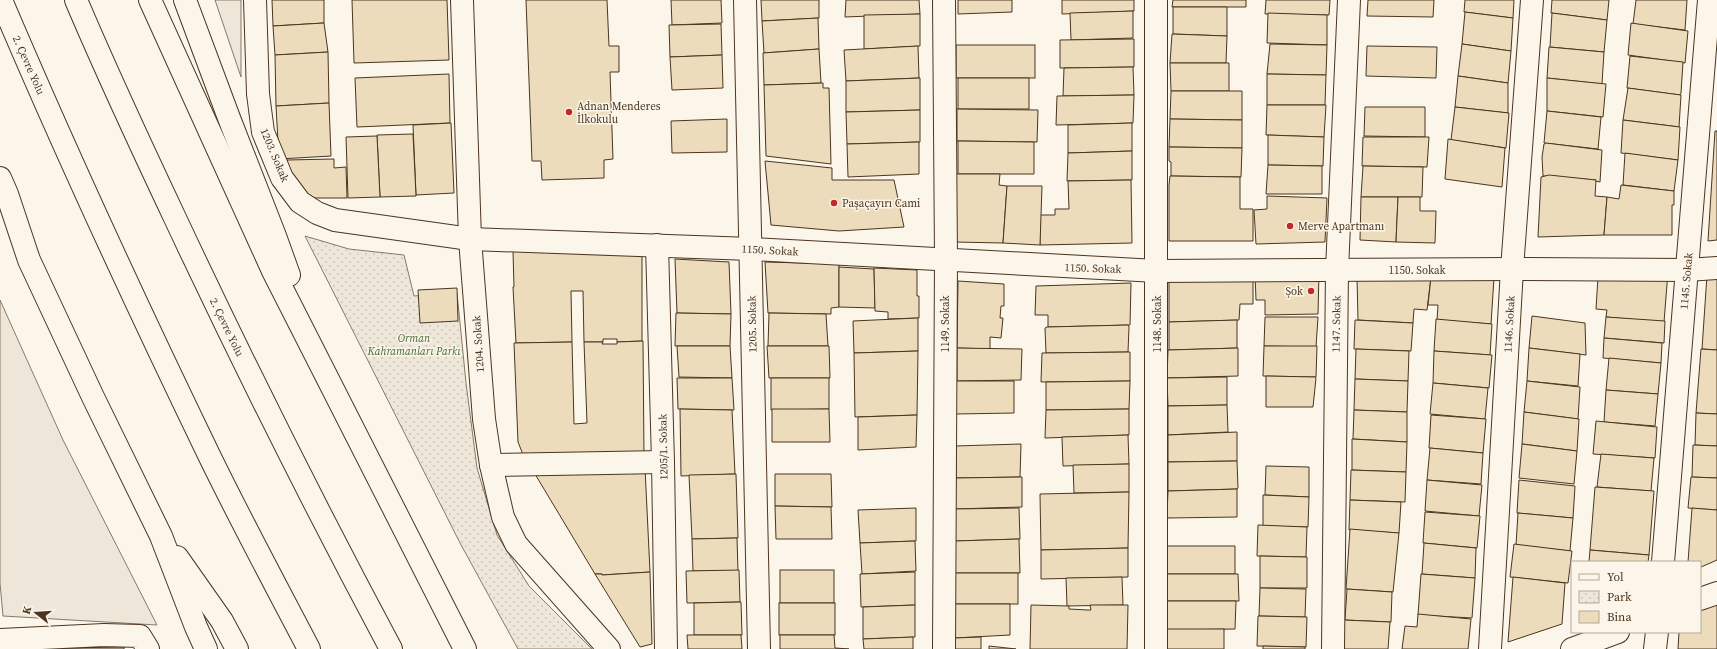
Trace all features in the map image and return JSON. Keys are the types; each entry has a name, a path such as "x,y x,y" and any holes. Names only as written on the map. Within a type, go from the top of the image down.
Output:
{"main road":[{"name":"2. Çevre Yolu","path":"1,0 27,62 132,293 209,455 308,649"},
{"name":"2. Çevre Yolu","path":"76,0 104,67 206,283 328,531 391,649"},
{"path":"185,0 275,236 318,361"},
{"name":"1203. Sokak","path":"255,0 258,94 263,132 282,178 300,202 317,213 335,220 470,239"},
{"name":"1204. Sokak","path":"462,0 470,239 484,419 491,465 503,517 516,544 609,649"},
{"name":"1205. Sokak","path":"745,0 759,649"},
{"name":"1149. Sokak","path":"944,0 946,258 944,649"},
{"name":"1148. Sokak","path":"1156,0 1156,649"},
{"name":"1147. Sokak","path":"1333,649 1337,270 1349,0"},
{"name":"1146. Sokak","path":"1490,649 1512,269 1532,0"},
{"name":"1145. Sokak","path":"1663,561 1709,0"},
{"path":"150,1 273,271 465,649"},
{"path":"0,178 7,194 29,260 93,397 161,536 206,649"},
{"path":"0,222 29,260"},
{"name":"1150. Sokak","path":"470,239 656,245 946,258 1057,267 1157,271 1512,269 1687,270 1717,268"},
{"name":"1205/1. Sokak","path":"656,245 663,462 666,649"},
{"path":"491,465 663,462"},
{"path":"161,536 222,621 236,649"},
{"path":"1701,599 1717,594"},
{"path":"1572,649 1615,633"},
{"path":"1655,649 1657,633"},
{"path":"0,640 104,635 140,636 148,649"}],"green space":[{"path":"215,0 241,0 241,77"},
{"name":"Orman Kahramanları Parkı","path":"305,236 349,249 404,255 414,296 457,293 466,383 477,468 497,535 529,586 592,649 518,649 460,543"},
{"path":"0,300 63,440 157,625 3,616 0,583"}],"building":[{"path":"272,0 324,0 324,23 273,26"},
{"path":"352,0 447,0 449,60 354,63"},
{"path":"526,0 607,0 609,46 619,46 619,72 610,72 613,159 604,160 604,178 542,180 541,161 532,161"},
{"path":"671,0 721,0 722,23 672,25"},
{"path":"761,0 819,0 819,18 762,21"},
{"path":"846,0 919,0 920,14 845,17"},
{"path":"958,0 1012,0 1012,12 958,14"},
{"path":"1062,0 1134,0 1134,11 1062,14"},
{"path":"1173,0 1246,0 1246,7 1172,7"},
{"path":"1266,0 1330,0 1329,15 1265,14"},
{"path":"1368,0 1434,0 1433,17 1367,16"},
{"path":"1465,0 1514,0 1513,18 1464,12"},
{"path":"1552,0 1609,0 1607,20 1551,13"},
{"path":"1636,0 1687,0 1685,30 1633,24"},
{"path":"1173,7 1227,7 1227,36 1173,34"},
{"path":"1133,11 1133,38 1071,40 1070,13"},
{"path":"1465,12 1513,18 1511,51 1462,44"},
{"path":"1268,13 1327,15 1327,45 1267,43"},
{"path":"1552,13 1607,20 1604,52 1550,47"},
{"path":"920,14 920,46 864,49 864,15"},
{"path":"818,18 819,49 764,53 762,21"},
{"path":"324,23 328,52 275,55 273,26"},
{"path":"1631,23 1688,31 1685,63 1628,55"},
{"path":"721,24 722,55 670,57 669,25"},
{"path":"1172,34 1227,36 1226,63 1170,63"},
{"path":"1134,39 1134,67 1060,68 1060,40"},
{"path":"1270,44 1327,45 1326,75 1267,74"},
{"path":"1462,44 1511,51 1508,83 1458,76"},
{"path":"956,45 1035,45 1035,78 956,78"},
{"path":"918,46 919,78 846,81 844,50"},
{"path":"1367,46 1437,47 1436,78 1366,76"},
{"path":"1549,47 1604,52 1602,84 1547,78"},
{"path":"819,49 821,83 764,85 763,53"},
{"path":"328,52 329,103 276,106 275,55"},
{"path":"722,55 723,88 672,90 670,57"},
{"path":"1630,56 1683,62 1680,95 1627,88"},
{"path":"1170,63 1229,63 1229,91 1171,91"},
{"path":"1133,67 1134,95 1063,96 1064,68"},
{"path":"449,74 450,123 357,127 355,78"},
{"path":"1267,74 1326,75 1325,105 1267,105"},
{"path":"1458,76 1508,83 1508,113 1455,107"},
{"path":"920,78 920,110 846,112 846,81"},
{"path":"958,78 1029,78 1029,109 958,109"},
{"path":"1547,78 1606,84 1603,117 1547,111"},
{"path":"823,83 823,88 829,88 831,164 766,156 764,85"},
{"path":"1628,88 1681,95 1679,127 1623,120"},
{"path":"1171,91 1242,91 1242,120 1170,119"},
{"path":"1134,95 1133,123 1056,125 1057,96"},
{"path":"329,103 331,156 279,159 276,106"},
{"path":"1267,105 1326,105 1324,137 1266,135"},
{"path":"1365,107 1425,107 1425,137 1364,136"},
{"path":"1455,107 1509,113 1506,148 1451,140"},
{"path":"957,109 1038,110 1037,142 957,141"},
{"path":"920,110 920,142 847,144 846,112"},
{"path":"1547,111 1601,117 1598,149 1544,143"},
{"path":"727,119 727,152 672,153 671,121"},
{"path":"1170,119 1242,120 1242,148 1169,147"},
{"path":"1623,120 1680,127 1678,160 1621,153"},
{"path":"451,123 454,193 416,195 413,125"},
{"path":"1132,123 1132,151 1068,153 1068,125"},
{"path":"1715,131 1717,131 1717,240 1708,241"},
{"path":"413,134 416,196 380,197 377,135"},
{"path":"1268,135 1324,137 1323,166 1268,165"},
{"path":"377,136 380,197 348,198 346,137"},
{"path":"1363,137 1429,137 1427,167 1362,166"},
{"path":"1448,139 1505,148 1502,187 1445,179"},
{"path":"958,141 1034,142 1034,174 958,174"},
{"path":"919,142 919,174 848,177 847,144"},
{"path":"1546,143 1602,150 1600,182 1595,181 1596,180 1543,176 1542,157 1544,144"},
{"path":"1169,147 1242,148 1241,177 1171,176"},
{"path":"1132,151 1132,180 1067,181 1068,153"},
{"path":"1625,153 1678,160 1674,191 1623,185"},
{"path":"334,159 334,168 346,167 347,198 315,198 288,182 287,160"},
{"name":"Paşaçayırı Cami","path":"765,161 832,168 832,180 894,180 904,227 839,231 771,225"},
{"path":"1268,165 1322,166 1322,194 1266,194"},
{"path":"1363,166 1423,167 1422,197 1361,197"},
{"path":"956,174 1000,174 999,185 1007,186 1003,243 954,242"},
{"path":"1549,175 1596,180 1595,196 1607,197 1604,235 1538,237 1541,177"},
{"path":"1170,176 1240,177 1240,209 1253,209 1253,241 1169,241"},
{"path":"1131,180 1132,243 1040,245 1040,215 1055,215 1055,209 1069,209 1068,181"},
{"path":"1621,185 1674,191 1674,205 1672,205 1672,235 1604,235 1607,197 1619,199"},
{"path":"1007,186 1042,186 1040,245 1003,243"},
{"name":"Merve Apartmanı","path":"1267,196 1327,198 1325,242 1256,244 1254,210 1267,209"},
{"path":"1361,197 1398,197 1396,242 1360,240"},
{"path":"1398,197 1420,197 1420,211 1436,211 1435,243 1396,242"},
{"path":"513,251 642,254 642,341 617,342 617,339 603,339 603,342 584,342 583,291 571,291 572,342 516,343"},
{"path":"675,259 729,262 731,314 677,313"},
{"path":"765,262 839,264 839,307 831,308 831,314 768,313"},
{"path":"839,267 874,269 875,308 839,307"},
{"path":"874,268 917,270 919,318 888,319 888,312 875,311"},
{"path":"1668,272 1664,322 1606,317 1607,310 1596,309 1598,277"},
{"path":"1255,273 1319,273 1318,314 1265,315 1265,300 1256,300"},
{"path":"1717,274 1717,350 1702,349 1707,275"},
{"path":"1253,277 1253,304 1240,304 1239,320 1169,322 1169,280"},
{"path":"1357,277 1431,277 1427,310 1414,309 1413,323 1358,320"},
{"path":"1431,277 1494,278 1491,324 1437,320 1438,305 1428,305"},
{"path":"958,281 1004,284 1004,306 1001,306 1000,318 1003,318 1001,338 990,337 990,349 957,348"},
{"path":"1131,283 1130,325 1048,327 1048,315 1035,315 1036,286"},
{"path":"457,288 458,321 420,323 418,290"},
{"path":"676,313 731,314 730,346 675,346"},
{"path":"769,313 826,314 828,346 768,346"},
{"path":"1532,316 1585,323 1586,355 1529,348"},
{"path":"1265,317 1318,317 1316,347 1264,346"},
{"path":"1606,317 1665,321 1664,343 1604,338"},
{"path":"918,318 918,351 854,353 853,321"},
{"path":"1436,319 1492,324 1490,355 1434,351"},
{"path":"1237,320 1237,348 1169,350 1169,322"},
{"path":"1355,320 1413,323 1411,351 1354,349"},
{"path":"1128,325 1128,352 1046,353 1045,328 1047,327"},
{"path":"1604,338 1662,343 1661,363 1603,358"},
{"path":"643,341 644,456 524,457 518,442 514,343 572,342 574,424 587,423 584,342 617,344 617,342"},
{"path":"677,346 730,346 732,378 679,377"},
{"path":"767,346 829,346 830,378 769,378"},
{"path":"1264,346 1317,346 1316,377 1263,376"},
{"path":"957,348 1022,349 1021,380 957,381"},
{"path":"1238,348 1238,376 1167,378 1168,350"},
{"path":"1529,348 1580,354 1578,386 1527,381"},
{"path":"1356,349 1409,351 1408,381 1355,379"},
{"path":"1701,349 1717,350 1717,414 1696,413"},
{"path":"918,351 917,415 855,417 854,353"},
{"path":"1434,351 1492,355 1489,388 1433,383"},
{"path":"1130,352 1130,381 1041,382 1042,353"},
{"path":"1609,358 1661,363 1658,394 1606,390"},
{"path":"1266,376 1315,377 1313,407 1266,407"},
{"path":"1227,377 1227,405 1168,406 1167,378"},
{"path":"677,378 732,378 734,410 678,409"},
{"path":"771,378 829,378 829,409 771,410"},
{"path":"1355,379 1408,381 1407,412 1354,410"},
{"path":"956,381 1014,381 1014,413 956,414"},
{"path":"1130,381 1129,409 1046,410 1046,382"},
{"path":"1527,381 1580,387 1578,419 1524,412"},
{"path":"1433,383 1488,388 1485,419 1430,414"},
{"path":"1606,390 1658,394 1655,426 1604,422"},
{"path":"1227,405 1228,432 1168,435 1168,406"},
{"path":"680,409 732,410 735,474 681,476"},
{"path":"772,409 829,409 830,442 772,442"},
{"path":"1129,409 1129,435 1045,438 1046,410"},
{"path":"1354,410 1407,412 1407,442 1353,439"},
{"path":"1524,412 1579,419 1577,451 1522,444"},
{"path":"1696,413 1717,414 1717,446 1695,445"},
{"path":"917,415 916,447 858,450 858,417"},
{"path":"1431,415 1486,419 1483,453 1429,448"},
{"path":"1596,421 1657,427 1655,458 1593,454"},
{"path":"1237,432 1237,461 1168,462 1168,435"},
{"path":"1128,435 1129,464 1063,466 1062,437"},
{"path":"1352,439 1407,442 1406,472 1352,470"},
{"path":"1021,444 1020,477 956,478 955,446"},
{"path":"1522,444 1577,451 1574,484 1519,478"},
{"path":"1693,445 1717,446 1717,478 1692,477"},
{"path":"1430,448 1483,453 1481,484 1427,480"},
{"path":"1601,454 1654,458 1651,491 1597,487"},
{"path":"1237,461 1237,489 1168,491 1168,462"},
{"path":"1129,464 1129,492 1074,493 1073,465"},
{"path":"1266,466 1309,467 1309,497 1265,495"},
{"path":"645,468 650,572 602,575 595,574 532,469"},
{"path":"1351,470 1406,472 1405,502 1350,500"},
{"path":"736,474 738,538 692,539 689,475"},
{"path":"775,474 831,474 832,507 775,506"},
{"path":"1022,477 1022,507 954,509 955,479 957,478"},
{"path":"1691,477 1717,478 1717,510 1688,508"},
{"path":"1427,480 1482,485 1479,516 1425,511"},
{"path":"1519,480 1575,486 1573,518 1517,513"},
{"path":"1595,487 1654,491 1649,555 1590,550"},
{"path":"1237,489 1237,517 1168,518 1167,516 1168,491"},
{"path":"1129,492 1128,548 1041,550 1040,494"},
{"path":"1263,495 1309,497 1308,527 1263,526"},
{"path":"1350,500 1401,502 1399,533 1349,530"},
{"path":"775,506 831,507 832,539 776,539"},
{"path":"916,508 916,541 860,543 858,510"},
{"path":"1019,508 1020,539 955,541 954,509"},
{"path":"1692,508 1717,510 1717,560 1701,567 1701,561 1688,561"},
{"path":"1425,512 1480,516 1477,548 1423,543"},
{"path":"1518,513 1573,518 1570,551 1516,545"},
{"path":"1258,525 1307,527 1306,557 1257,556"},
{"path":"1350,529 1399,533 1393,592 1346,589"},
{"path":"737,538 738,571 693,571 692,539"},
{"path":"1019,539 1020,573 954,573 955,541"},
{"path":"915,541 916,571 862,574 860,543"},
{"path":"1424,543 1476,548 1475,578 1422,574"},
{"path":"1514,544 1572,551 1568,583 1510,577"},
{"path":"1167,546 1235,546 1235,574 1166,574"},
{"path":"1128,548 1128,577 1041,579 1041,550"},
{"path":"1590,550 1649,555 1648,561 1589,561"},
{"path":"1260,556 1307,557 1307,588 1260,588"},
{"path":"739,570 740,602 687,603 686,571"},
{"path":"780,570 834,570 834,603 780,603"},
{"path":"650,572 652,644 640,647 595,574 602,575"},
{"path":"915,572 915,605 861,607 860,574"},
{"path":"955,573 1018,573 1018,604 955,604"},
{"path":"1165,574 1238,574 1239,601 1165,601"},
{"path":"1421,574 1475,578 1472,618 1418,615"},
{"path":"1122,577 1123,605 1067,606 1066,578"},
{"path":"1513,577 1565,583 1562,624 1508,642"},
{"path":"1260,588 1306,589 1305,617 1259,616"},
{"path":"1347,589 1392,592 1391,622 1345,620"},
{"path":"1165,601 1236,601 1235,629 1165,630"},
{"path":"741,602 742,635 694,635 694,603"},
{"path":"1717,602 1717,649 1678,649 1679,633 1701,633 1701,609"},
{"path":"779,603 835,603 835,635 779,635"},
{"path":"953,604 1010,604 1010,635 954,638"},
{"path":"915,605 915,637 863,639 863,607"},
{"path":"1031,605 1069,606 1069,609 1091,610 1090,605 1128,605 1127,649 1030,649"},
{"path":"1418,614 1471,619 1468,649 1402,649 1405,626 1417,627"},
{"path":"1258,616 1307,617 1306,647 1257,646"},
{"path":"1344,620 1390,622 1388,649 1342,649"},
{"path":"1164,629 1224,629 1224,649 1164,649"},
{"path":"687,635 741,635 742,649 688,649"},
{"path":"780,635 834,635 835,648 849,649 780,649"},
{"path":"913,637 913,649 864,649 863,639"},
{"path":"981,637 981,649 954,649 954,638"},
{"path":"989,646 1016,649 989,649"},
{"path":"1263,646 1305,647 1305,649 1263,649"},
{"path":"124,647 124,649 0,649"}],"place":[{"name":"Adnan Menderes İlkokulu","path":"569,112"},
{"name":"Paşaçayırı Cami","path":"834,203"},
{"name":"Merve Apartmanı","path":"1290,226"},
{"name":"Şok","path":"1311,291"}]}
